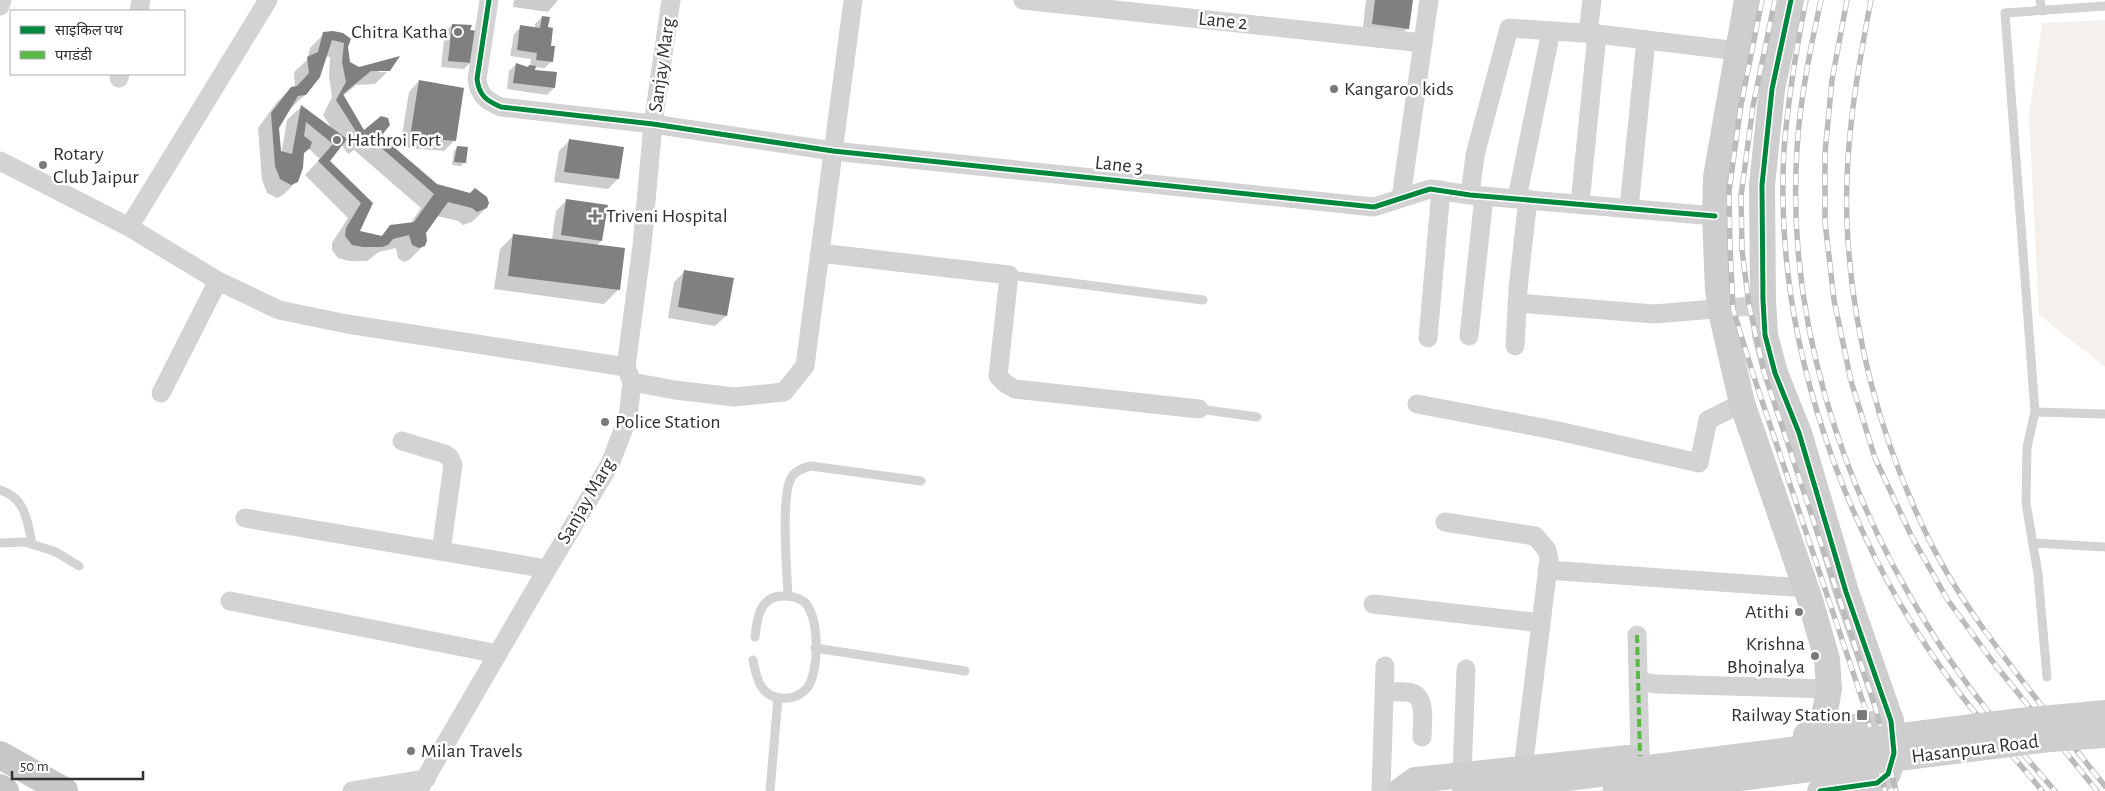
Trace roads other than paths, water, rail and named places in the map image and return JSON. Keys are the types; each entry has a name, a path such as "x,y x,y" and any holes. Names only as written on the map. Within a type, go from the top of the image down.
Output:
{"main road":[{"path":"0,755 32,783 64,791"},
{"path":"0,788 5,791"}],"street":[{"path":"0,6 2,0"},
{"path":"129,227 268,0"},
{"name":"Lane 3","path":"489,0 477,79 479,89 486,100 501,107 653,124 833,151 1374,207 1430,189 1477,195 1715,216"},
{"name":"Sanjay Marg","path":"422,785 546,569 610,464 628,417 629,375 653,124 671,0"},
{"path":"0,161 129,227 218,281 280,310 629,375 676,390 734,396 784,392 805,366 853,0"},
{"name":"Lane 2","path":"1023,0 1423,43"},
{"path":"1401,198 1429,0"},
{"path":"1580,203 1593,34 1592,0"},
{"path":"1747,0 1716,177 1715,216 1718,290 1742,403 1806,588 1827,658 1829,689 1821,733"},
{"path":"1791,0 1772,89 1762,185 1765,335 1775,373 1799,433 1846,592 1891,721 1894,753 1888,774 1882,786 1820,791"},
{"path":"1469,336 1477,195 1475,155 1509,28 1593,34 1738,51"},
{"path":"1515,346 1522,199 1551,31"},
{"path":"1629,208 1646,40"},
{"path":"1428,338 1441,190"},
{"path":"820,253 1009,275 998,376 1006,384 1015,389 1199,409"},
{"path":"161,393 218,281"},
{"path":"1518,303 1654,314 1763,305"},
{"path":"1417,404 1554,430 1699,463 1708,420 1742,403"},
{"path":"402,441 445,454 450,458 453,465 441,551"},
{"path":"245,518 546,569"},
{"path":"1445,522 1535,536 1547,550 1549,559 1524,768"},
{"path":"1547,570 1806,588"},
{"path":"230,601 498,654"},
{"path":"1373,604 1541,623"},
{"path":"1616,791 1629,758 1638,681 1637,635"},
{"path":"1381,791 1385,666"},
{"path":"1463,783 1466,669"},
{"path":"1638,681 1656,684 1829,689"},
{"path":"1384,692 1412,693 1417,696 1422,705 1422,737"},
{"path":"1400,791 1414,780 1463,783 2105,713"},
{"path":"1463,783 1524,768 1629,758 1821,733 1891,721"},
{"name":"Hasanpura Road","path":"1637,791 2050,740 2105,735"},
{"path":"1629,758 1637,791"},
{"path":"352,791 422,785"}],"lane":[{"path":"2040,0 2042,10"},
{"path":"2047,677 2038,574 2026,503 2027,446 2035,412 2004,13 2105,6"},
{"path":"1009,275 1203,300"},
{"path":"1199,409 1256,417"},
{"path":"2035,412 2105,414"},
{"path":"788,596 786,505 790,480 795,472 811,466 921,481"},
{"path":"0,490 6,492 23,506 28,518 32,544"},
{"path":"0,543 25,542 32,544 56,552 79,566"},
{"path":"2033,543 2105,546"},
{"path":"753,660 761,687 768,693 778,698 800,694 808,687 813,676 815,628 811,610 805,602 797,597 771,598 765,602 757,621 755,637"},
{"path":"815,648 965,671"},
{"path":"770,791 778,698"}],"railway":[{"path":"1762,0 1741,105 1729,191 1733,309 1866,711 1885,791"},
{"path":"1775,0 1753,106 1741,196 1742,250 1749,305 1764,372 1876,709 1896,791"},
{"path":"1806,0 1793,75 1784,150 1784,221 1791,293 1804,365 1825,435 1850,504 1882,570 1918,632 1958,691 2042,791"},
{"path":"1821,0 1800,112 1797,149 1796,211 1800,273 1810,335 1825,396 1844,455 1868,514 1895,569 1926,623 1971,689 2055,791"},
{"path":"1847,0 1832,80 1825,153 1825,222 1834,300 1851,381 1875,458 1911,535 1947,599 1993,662 2097,791"},
{"path":"1871,0 1853,110 1848,166 1847,222 1854,301 1861,341 1881,418 1908,493 1948,575 1991,639 2105,786"}],"place":[{"name":"Chitra Katha","path":"458,32"},
{"name":"Kangaroo kids","path":"1334,89"},
{"name":"Hathroi Fort","path":"337,140"},
{"name":"Rotary Club Jaipur","path":"43,165"},
{"name":"Triveni Hospital","path":"595,216"},
{"name":"Police Station","path":"605,422"},
{"name":"Atithi","path":"1799,612"},
{"name":"Krishna Bhojnalya","path":"1815,656"},
{"name":"Railway Station","path":"1862,715"},
{"name":"Milan Travels","path":"411,751"}]}
